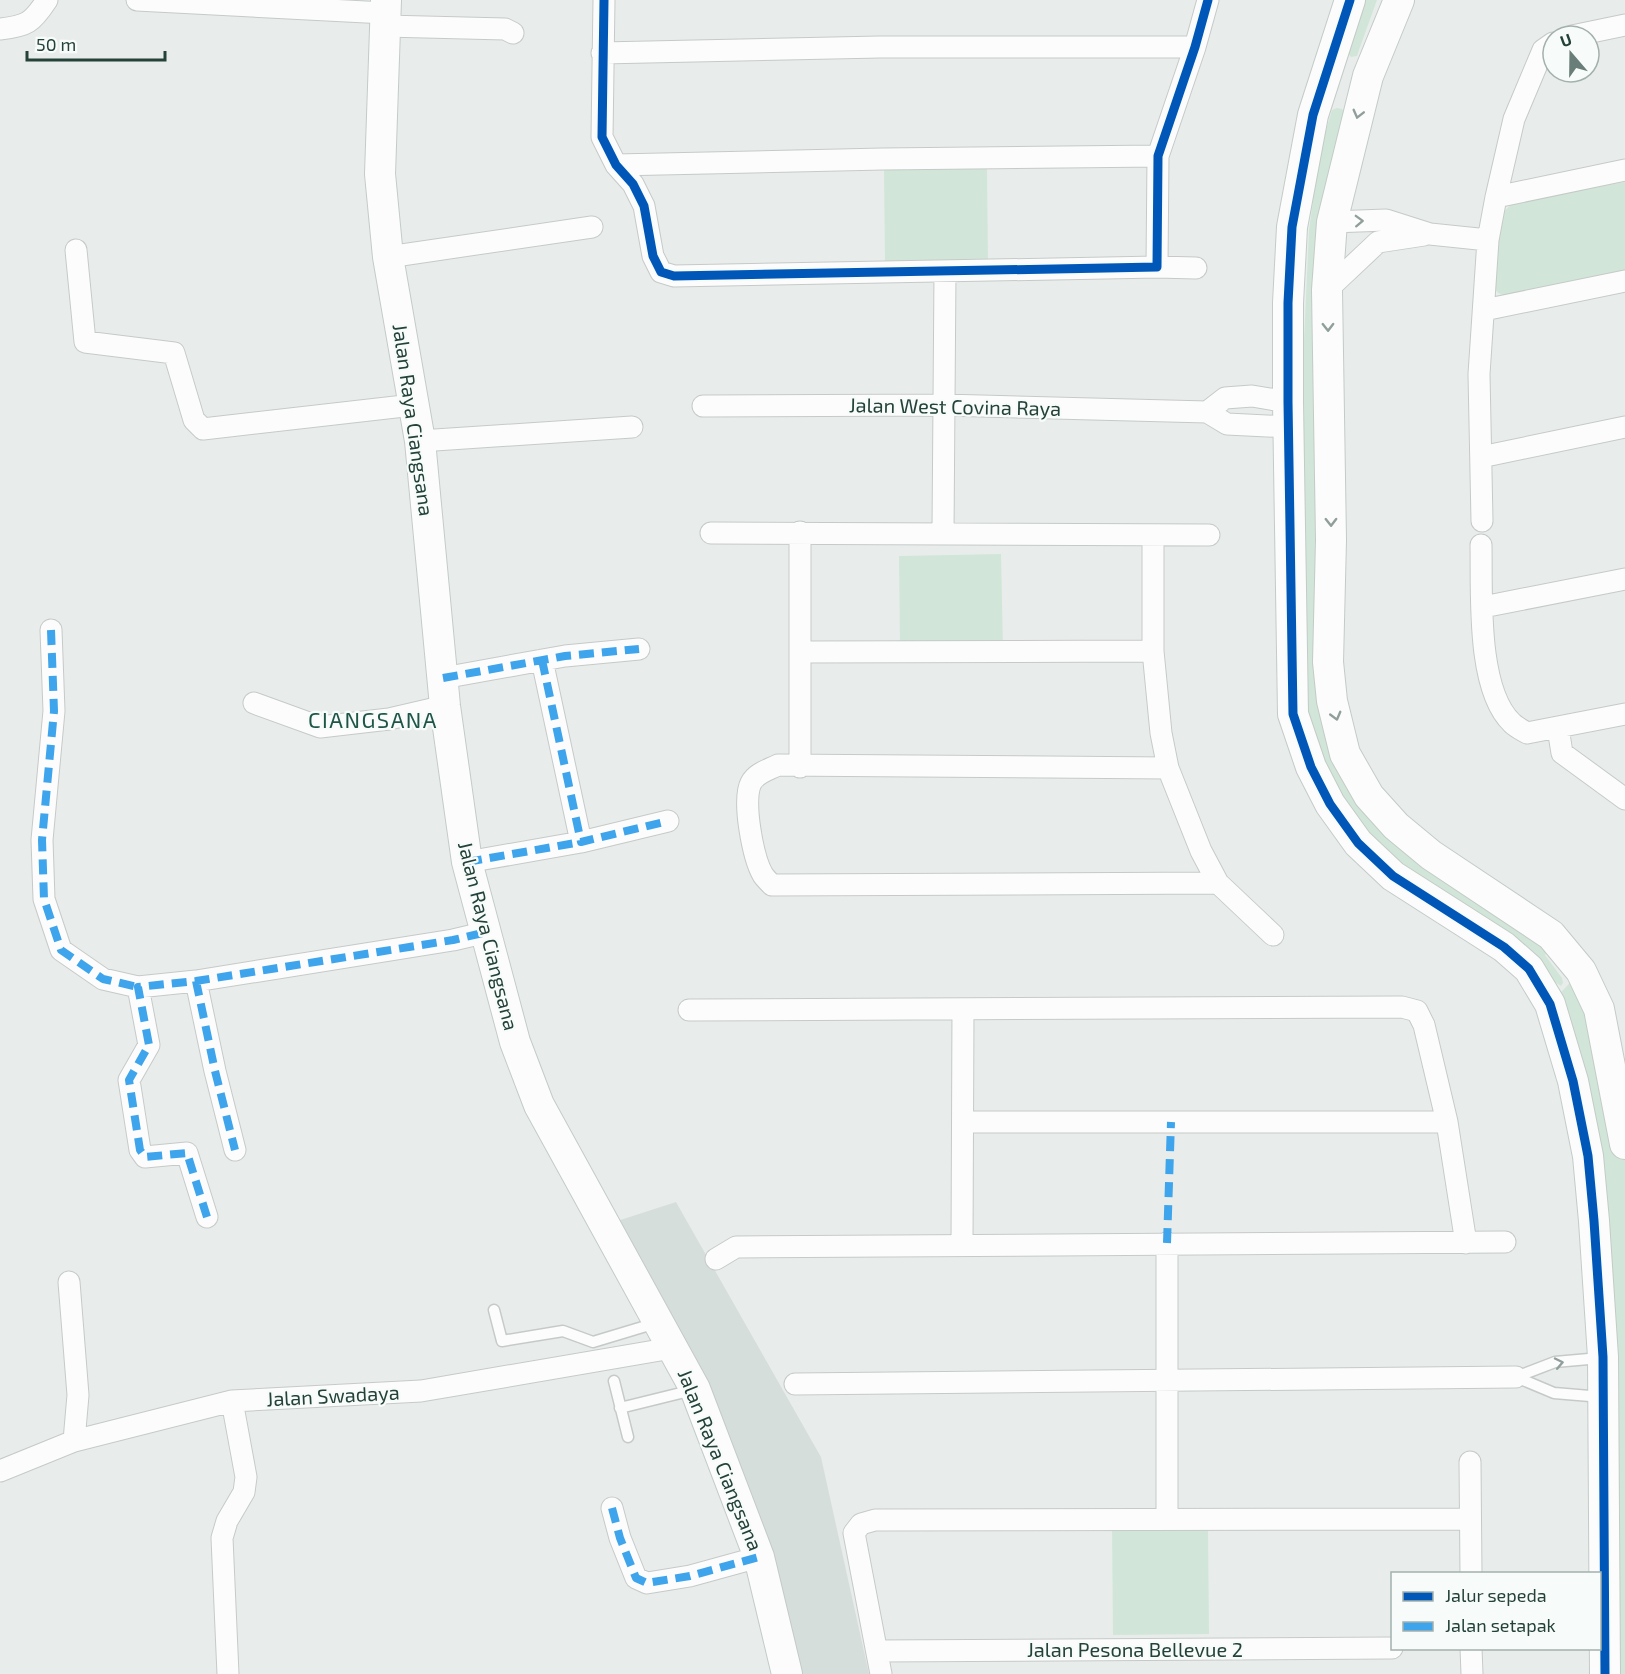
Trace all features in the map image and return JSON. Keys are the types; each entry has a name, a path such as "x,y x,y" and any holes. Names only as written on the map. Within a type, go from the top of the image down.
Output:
{"street":[{"path":"0,29 24,25 36,17 47,0"},
{"path":"137,0 385,13 505,28 513,33"},
{"path":"604,0 602,138 616,165 633,184 644,206 653,256 661,272 674,276 1196,268"},
{"path":"1157,267 1158,156 1195,47 1208,0"},
{"path":"1350,0 1313,115 1292,227 1288,303 1293,714 1311,767 1330,804 1358,843 1394,876 1504,947 1528,969 1551,1004 1573,1082 1588,1156 1603,1357 1605,1674"},
{"path":"1399,0 1368,76 1332,222 1327,290 1331,540 1328,662 1332,701 1346,754 1370,796 1396,826 1431,855 1551,935 1581,971 1599,1009 1625,1144"},
{"name":"Jalan Raya Ciangsana","path":"385,13 380,174 388,257 420,441 444,692 467,862 515,1042 539,1105 695,1389 759,1557 787,1674"},
{"path":"1601,30 1625,25"},
{"path":"602,53 880,47 1195,47"},
{"path":"1482,521 1479,374 1488,240 1514,118 1541,55"},
{"path":"1329,62 1368,76"},
{"path":"616,165 1158,156"},
{"path":"1496,197 1625,170"},
{"path":"1332,222 1386,220 1430,234 1488,240"},
{"path":"388,257 592,227"},
{"path":"1327,290 1378,242 1430,234"},
{"path":"76,250 85,342 174,353 194,420 203,429 413,405"},
{"path":"943,532 945,271"},
{"path":"1484,310 1625,281"},
{"path":"1207,412 1225,398 1252,396 1289,414"},
{"name":"Jalan West Covina Raya","path":"703,406 944,405 1207,412 1227,424 1289,414"},
{"path":"420,441 632,427"},
{"path":"1481,457 1625,427"},
{"path":"800,532 800,767"},
{"path":"711,533 943,532 1209,535"},
{"path":"1153,535 1154,651 1161,733 1168,768 1201,851 1218,883 1273,935"},
{"path":"1481,545 1487,670 1498,703 1512,722 1527,733 1625,714"},
{"path":"1483,607 1625,579"},
{"path":"51,630 54,711 42,840 44,899 61,950 103,979 138,987 196,981 453,940 487,932"},
{"path":"254,703 320,727 389,719 444,692 542,660 639,649"},
{"path":"800,652 1154,651"},
{"path":"542,660 581,842"},
{"path":"1558,728 1562,753 1625,799"},
{"path":"1168,768 800,767 777,765 759,774 750,784 747,804 749,827 763,875 772,885 1218,883"},
{"path":"467,862 581,842 668,821"},
{"path":"1551,1004 1581,971"},
{"path":"196,981 235,1150"},
{"path":"138,987 149,1045 129,1080 140,1150 145,1157 187,1153 207,1217"},
{"path":"689,1010 1402,1007 1417,1011 1424,1025 1447,1122 1466,1243"},
{"path":"962,1245 963,1009"},
{"path":"963,1122 1447,1122"},
{"path":"716,1259 736,1247 1505,1242"},
{"path":"1167,1244 1167,1518"},
{"path":"69,1282 78,1385 74,1441"},
{"name":"Jalan Swadaya","path":"0,1471 74,1441 232,1401 421,1391 666,1335"},
{"path":"795,1384 1516,1377"},
{"path":"228,1674 222,1538 227,1521 244,1492 246,1477 232,1401"},
{"path":"1470,1462 1471,1572"},
{"path":"612,1508 620,1538 636,1578 646,1583 690,1576 759,1557"},
{"path":"881,1674 854,1533 861,1524 875,1520 1470,1519"},
{"name":"Jalan Pesona Bellevue 2","path":"878,1651 1391,1648"},
{"path":"1471,1650 1472,1674"}],"lane":[{"path":"494,1310 502,1341 563,1331 593,1342 666,1335"},
{"path":"1516,1377 1555,1362 1603,1357"},
{"path":"1516,1377 1554,1393 1602,1397"},
{"path":"614,1381 628,1437"},
{"path":"620,1408 695,1389"}],"shaded area":[{"path":"676,1202 821,1457 869,1674 799,1674 614,1222"}],"green space":[{"path":"1362,0 1377,0 1357,56 1351,57 1347,52"},
{"path":"1342,109 1345,114 1334,153 1337,755 1549,948 1545,955 1562,978 1561,986 1555,982 1538,958 1423,879 1368,832 1342,796 1324,760 1307,708 1302,385 1309,230 1320,150 1332,110"},
{"path":"987,167 988,262 885,264 884,169"},
{"path":"1625,182 1625,272 1509,297 1498,293 1492,285 1502,213 1514,202"},
{"path":"1001,554 1003,649 900,650 899,556"},
{"path":"1581,971 1625,1144 1625,1674 1605,1674 1603,1357 1550,1004"},
{"path":"1208,1526 1209,1634 1113,1635 1112,1527"}],"marked path":[{"path":"51,630 54,711 42,840 44,899 61,950 103,979 138,987"},
{"path":"443,678 565,656 639,649"},
{"path":"542,660 581,842 668,821"},
{"path":"467,862 581,842"},
{"path":"207,1217 187,1153 145,1157 140,1150 129,1080 149,1045 138,987 196,981 453,940 487,932"},
{"path":"196,981 235,1150"},
{"path":"1167,1243 1171,1122"},
{"path":"612,1508 620,1538 636,1578 647,1583 690,1576 759,1557"}],"cycle path":[{"path":"604,0 602,137 616,165 633,184 644,206 653,256 661,272 674,276 1157,267 1158,156 1195,47 1208,0"},
{"path":"1350,0 1313,115 1292,227 1288,303 1288,402 1293,714 1311,767 1330,804 1358,843 1393,876 1504,947 1529,969 1550,1004 1573,1081 1588,1156 1594,1221 1603,1357 1605,1674"}],"district":[{"name":"CIANGSANA","path":"373,720"}]}
